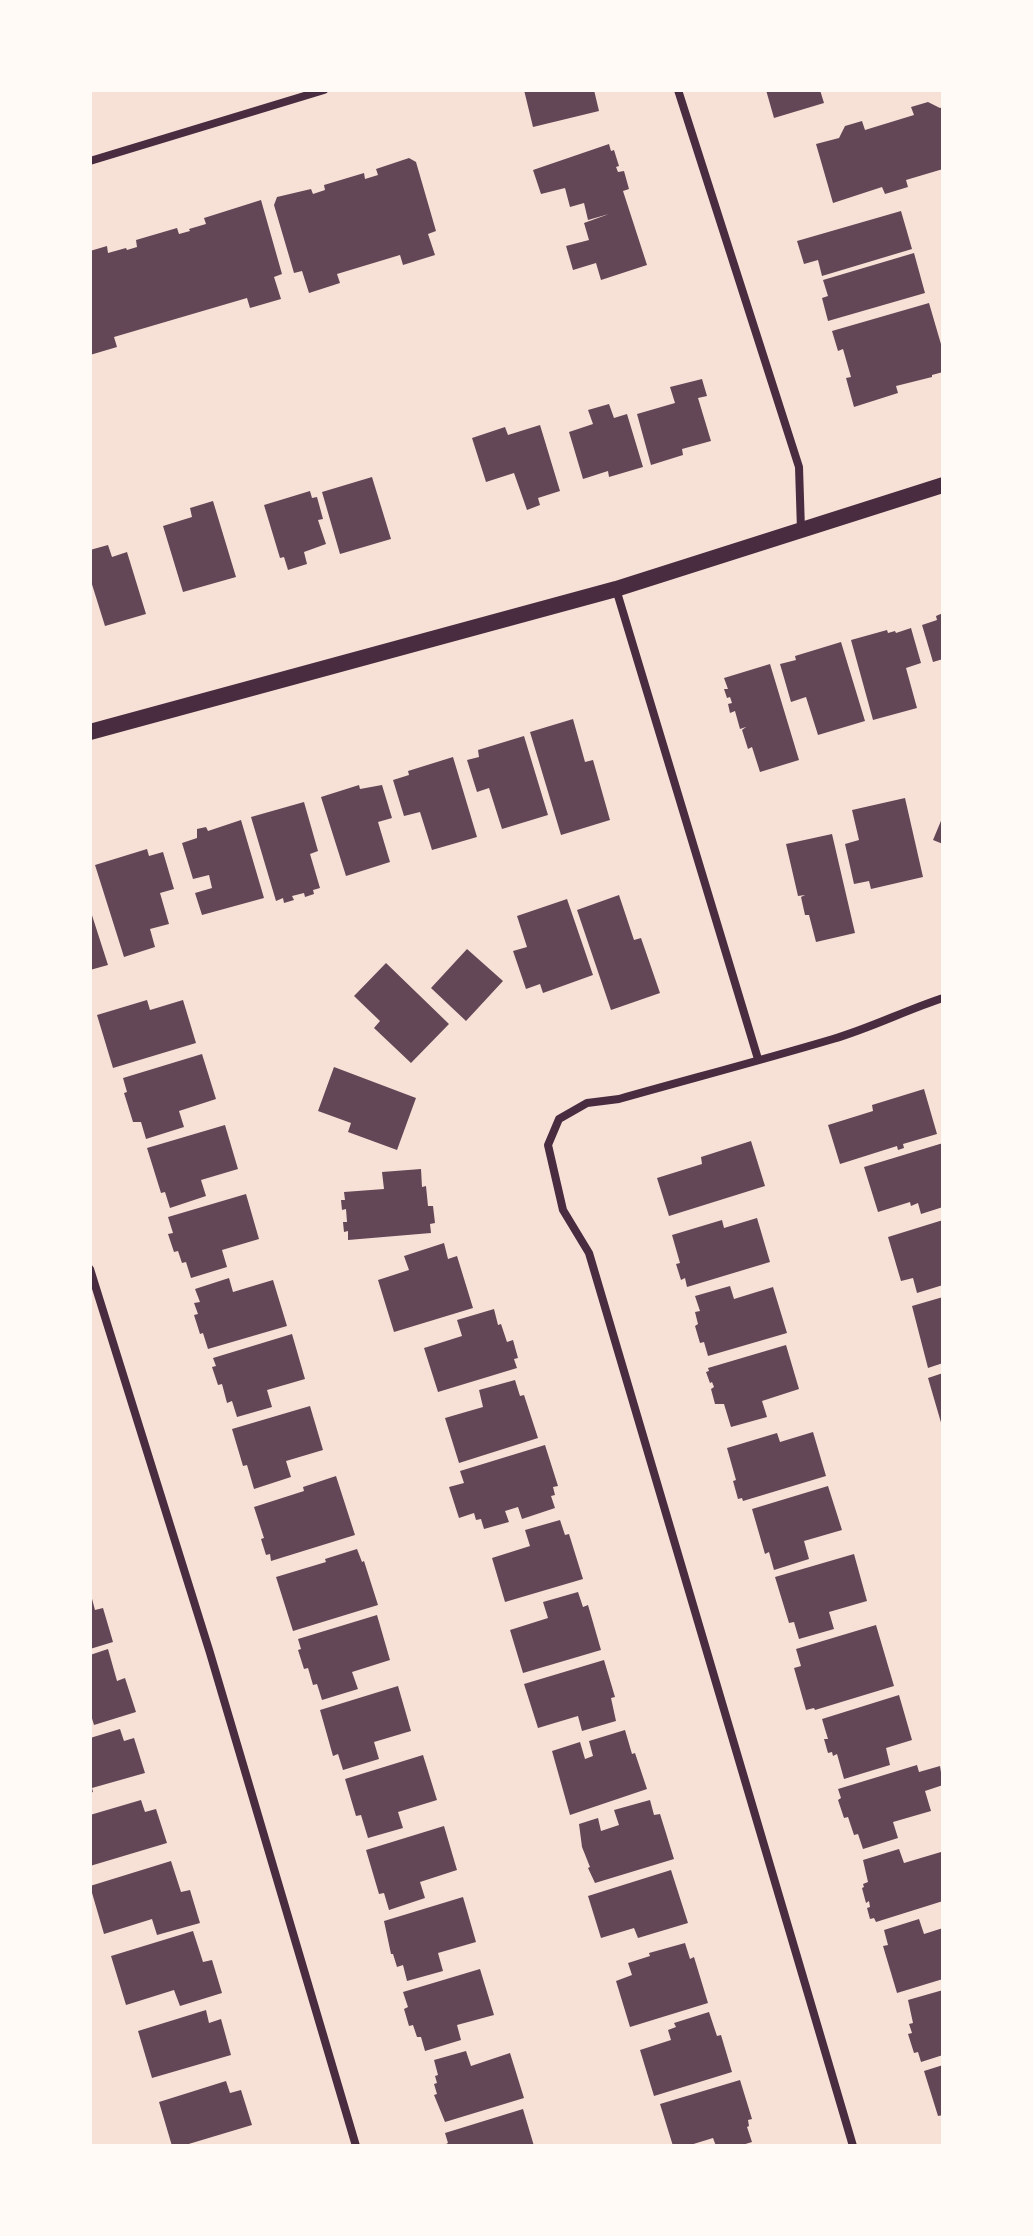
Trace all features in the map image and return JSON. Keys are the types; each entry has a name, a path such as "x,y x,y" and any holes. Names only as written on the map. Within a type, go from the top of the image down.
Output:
{"main road":[{"path":"90,732 616,589 943,485"}],"street":[{"path":"90,161 324,90"},
{"path":"678,90 799,467 801,530"},
{"path":"616,589 758,1059"},
{"path":"853,2146 589,1253 563,1210 548,1145 559,1119 587,1103 619,1099 835,1038 943,998"},
{"path":"90,1269 92,1284 210,1653 356,2146"}],"building":[{"path":"524,90 594,90 599,111 533,127"},
{"path":"766,90 820,90 824,103 774,118"},
{"path":"928,102 943,107 943,169 906,180 908,187 885,194 882,187 833,203 816,144 839,138 845,126 862,121 865,130 914,115 911,107"},
{"path":"609,144 611,151 614,150 618,172 624,171 629,189 623,191 647,265 601,280 596,263 573,270 566,246 589,240 584,223 609,214 588,220 584,203 570,207 565,188 541,194 533,170"},
{"path":"409,158 416,162 436,231 428,234 435,255 403,265 400,255 337,274 340,283 309,293 302,271 294,273 274,205 277,197 311,189 313,194 325,190 324,185 364,173 365,179 378,175 376,169"},
{"path":"261,200 282,274 274,277 281,299 250,308 247,298 114,337 117,347 90,355 90,251 107,246 108,253 127,250 137,247 136,240 177,228 179,234 190,231 206,224 204,218"},
{"path":"901,211 912,249 822,276 818,260 804,264 797,241"},
{"path":"914,253 925,293 828,321 822,298 828,296 823,280"},
{"path":"929,303 943,351 943,372 896,386 898,393 854,407 846,378 851,377 843,349 838,351 832,331"},
{"path":"702,379 707,396 698,398 711,441 682,449 683,455 651,465 637,414 675,403 670,387"},
{"path":"609,404 614,418 627,414 643,467 609,477 608,471 583,479 569,432 593,424 588,410"},
{"path":"540,425 560,491 538,498 540,505 527,510 514,473 486,482 472,438 505,427 508,435"},
{"path":"372,477 391,539 340,554 322,492"},
{"path":"310,491 312,498 317,497 323,519 318,520 326,544 304,552 307,564 288,570 284,557 280,558 264,505"},
{"path":"213,501 236,577 183,592 163,526 192,517 190,508"},
{"path":"108,545 112,557 127,552 146,614 105,626 90,578 90,550"},
{"path":"943,613 943,659 933,662 922,625 937,620 936,616"},
{"path":"911,628 921,663 906,668 917,708 873,720 851,640 887,630 888,633 896,633"},
{"path":"841,642 865,721 818,735 806,697 791,702 780,664 796,660 795,656"},
{"path":"770,664 799,760 760,772 752,747 748,749 742,730 746,727 740,729 735,711 730,713 728,704 732,703 724,689 728,689 724,678"},
{"path":"573,719 585,762 593,760 610,820 561,835 530,732"},
{"path":"524,736 548,815 502,829 489,788 477,792 467,760 479,757 478,750"},
{"path":"453,757 477,837 432,850 420,812 404,816 393,780 409,775 408,771"},
{"path":"359,785 360,789 382,785 392,818 378,822 390,862 346,876 321,797"},
{"path":"905,798 923,877 871,889 869,881 854,884 845,844 859,840 852,810"},
{"path":"304,802 318,851 310,854 320,888 305,897 304,893 292,896 294,900 284,903 283,898 276,901 251,817"},
{"path":"943,816 943,844 933,840"},
{"path":"241,820 264,898 202,915 195,893 212,888 209,875 193,879 182,843 197,838 197,829 206,827 208,831"},
{"path":"832,834 855,933 816,942 809,915 805,915 801,897 805,895 798,896 786,844"},
{"path":"147,849 149,856 163,852 174,889 160,893 169,924 150,929 155,947 124,957 95,865"},
{"path":"619,895 634,940 641,938 660,993 611,1010 577,910"},
{"path":"567,899 593,975 543,993 540,984 526,989 513,951 527,947 517,916"},
{"path":"90,909 108,965 90,970"},
{"path":"467,949 503,981 466,1021 431,988"},
{"path":"386,963 449,1024 411,1063 374,1028 380,1021 354,996"},
{"path":"147,1000 150,1010 183,1000 196,1043 113,1068 97,1015"},
{"path":"202,1054 216,1099 179,1111 184,1127 146,1139 141,1122 133,1122 123,1078"},
{"path":"334,1067 416,1098 397,1150 348,1132 351,1123 318,1111"},
{"path":"924,1089 937,1134 903,1144 904,1148 898,1150 897,1146 840,1164 828,1125 873,1111 872,1105"},
{"path":"225,1125 238,1169 201,1180 206,1196 170,1208 165,1192 161,1193 147,1148"},
{"path":"751,1141 765,1186 669,1216 657,1178 702,1164 701,1157"},
{"path":"943,1143 943,1207 921,1214 918,1203 911,1206 910,1202 878,1212 864,1167"},
{"path":"421,1169 428,1206 433,1206 435,1223 430,1224 431,1233 348,1240 348,1231 344,1232 343,1222 347,1222 346,1209 342,1210 341,1200 345,1200 344,1192 384,1189 382,1172"},
{"path":"246,1194 259,1239 222,1250 227,1267 191,1278 186,1262 182,1263 178,1251 174,1252 168,1234 173,1233 168,1217"},
{"path":"757,1218 770,1262 687,1287 676,1264 680,1263 672,1235 722,1220 724,1228"},
{"path":"943,1220 943,1285 917,1293 913,1278 901,1281 888,1237"},
{"path":"444,1243 448,1259 457,1256 473,1308 394,1332 378,1280 409,1270 404,1256"},
{"path":"229,1278 233,1292 273,1280 287,1326 208,1349 194,1315 198,1314 194,1303 200,1302 195,1289"},
{"path":"730,1286 734,1299 773,1287 787,1333 708,1356 695,1326 698,1324 695,1312 700,1311 695,1296"},
{"path":"943,1297 943,1363 928,1368 912,1306"},
{"path":"494,1309 507,1342 513,1340 518,1358 514,1359 517,1368 438,1392 424,1348 462,1336 457,1320"},
{"path":"292,1334 305,1379 267,1390 272,1407 237,1417 232,1401 227,1403 222,1384 218,1385 212,1367 216,1366 213,1358"},
{"path":"786,1345 799,1389 762,1401 767,1417 731,1427 724,1404 715,1404 711,1389 714,1387 706,1372 708,1368"},
{"path":"943,1373 943,1426 942,1426 928,1378"},
{"path":"515,1380 520,1396 524,1395 538,1438 459,1463 445,1418 483,1407 479,1390"},
{"path":"310,1406 323,1450 286,1461 291,1477 254,1489 247,1465 243,1466 232,1429"},
{"path":"813,1432 826,1476 743,1501 742,1498 738,1499 727,1448 777,1433 780,1442"},
{"path":"545,1445 558,1486 553,1487 555,1495 551,1496 555,1508 522,1519 518,1507 505,1511 509,1522 484,1529 481,1519 476,1520 474,1513 459,1518 449,1487 464,1483 460,1471"},
{"path":"336,1476 355,1535 271,1561 270,1554 266,1555 254,1507 304,1491 303,1487"},
{"path":"828,1486 842,1530 804,1541 809,1559 774,1570 769,1552 765,1554 752,1509"},
{"path":"560,1520 565,1535 569,1534 583,1579 505,1602 492,1558 530,1546 525,1530"},
{"path":"357,1549 378,1605 293,1631 276,1577"},
{"path":"854,1554 867,1601 829,1612 834,1629 799,1639 794,1622 789,1623 775,1577"},
{"path":"578,1592 583,1607 588,1605 601,1650 523,1673 510,1630 548,1618 543,1602"},
{"path":"91,1595 95,1610 103,1608 113,1642 90,1649"},
{"path":"377,1615 390,1660 352,1672 358,1689 322,1700 308,1668 304,1669 298,1639"},
{"path":"876,1625 894,1686 806,1710 794,1668 801,1666 796,1649"},
{"path":"108,1649 117,1681 125,1678 136,1712 94,1725 90,1712 90,1655"},
{"path":"604,1660 615,1697 611,1698 616,1721 582,1731 578,1716 538,1728 524,1684"},
{"path":"398,1686 411,1731 374,1742 379,1759 343,1770 338,1754 333,1756 320,1710"},
{"path":"899,1695 912,1740 886,1748 890,1765 844,1779 837,1754 833,1756 832,1752 828,1753 824,1739 828,1739 822,1719"},
{"path":"120,1729 124,1741 134,1738 145,1773 92,1788 93,1792 90,1793 90,1738"},
{"path":"625,1730 647,1789 570,1815 552,1751 580,1742 585,1759 593,1756 589,1741"},
{"path":"423,1755 437,1800 398,1812 403,1828 368,1838 361,1815 356,1816 345,1779"},
{"path":"917,1765 919,1772 940,1766 943,1785 925,1791 931,1811 893,1822 898,1838 863,1849 848,1817 844,1818 838,1789"},
{"path":"141,1800 145,1812 156,1809 167,1843 90,1866 90,1815"},
{"path":"650,1800 654,1815 660,1814 674,1859 595,1883 582,1847 579,1824 598,1818 601,1831 619,1825 614,1810"},
{"path":"444,1826 457,1870 420,1882 425,1898 389,1910 384,1893 379,1894 366,1850"},
{"path":"899,1849 904,1863 941,1852 943,1901 876,1922 874,1918 870,1919 869,1901 866,1903 862,1888 868,1882 863,1860"},
{"path":"171,1861 181,1892 190,1890 200,1923 157,1935 152,1919 104,1934 90,1886"},
{"path":"671,1870 688,1923 638,1938 634,1928 601,1938 588,1896"},
{"path":"463,1897 476,1942 438,1953 443,1971 407,1981 403,1965 397,1967 391,1954 384,1921"},
{"path":"919,1919 924,1934 943,1928 943,1979 897,1993 883,1946 888,1945 884,1930"},
{"path":"193,1931 203,1962 212,1960 222,1993 180,2006 174,1990 126,2005 111,1956"},
{"path":"685,1943 690,1959 694,1957 708,2003 630,2027 616,1981 632,1975 628,1963 650,1956 649,1953"},
{"path":"480,1969 494,2015 457,2025 461,2040 425,2051 421,2037 417,2037 413,2025 409,2026 403,1992"},
{"path":"943,1990 943,2055 921,2062 918,2052 914,2053 908,2034 912,2033 909,2024 913,2023 908,2000"},
{"path":"206,2010 209,2023 221,2019 231,2055 152,2078 138,2031"},
{"path":"709,2012 717,2036 721,2035 732,2072 654,2096 640,2050 671,2040 668,2030 676,2027 674,2023"},
{"path":"466,2051 471,2066 510,2053 524,2098 445,2122 434,2095 437,2094 435,2076 438,2075 434,2060"},
{"path":"943,2065 943,2115 938,2116 924,2071"},
{"path":"740,2080 752,2119 748,2120 747,2127 752,2142 739,2146 716,2146 713,2138 687,2146 673,2146 660,2104"},
{"path":"226,2081 230,2093 241,2090 252,2125 182,2146 172,2146 159,2102"},
{"path":"523,2109 534,2146 442,2146 448,2143 445,2133"}]}
